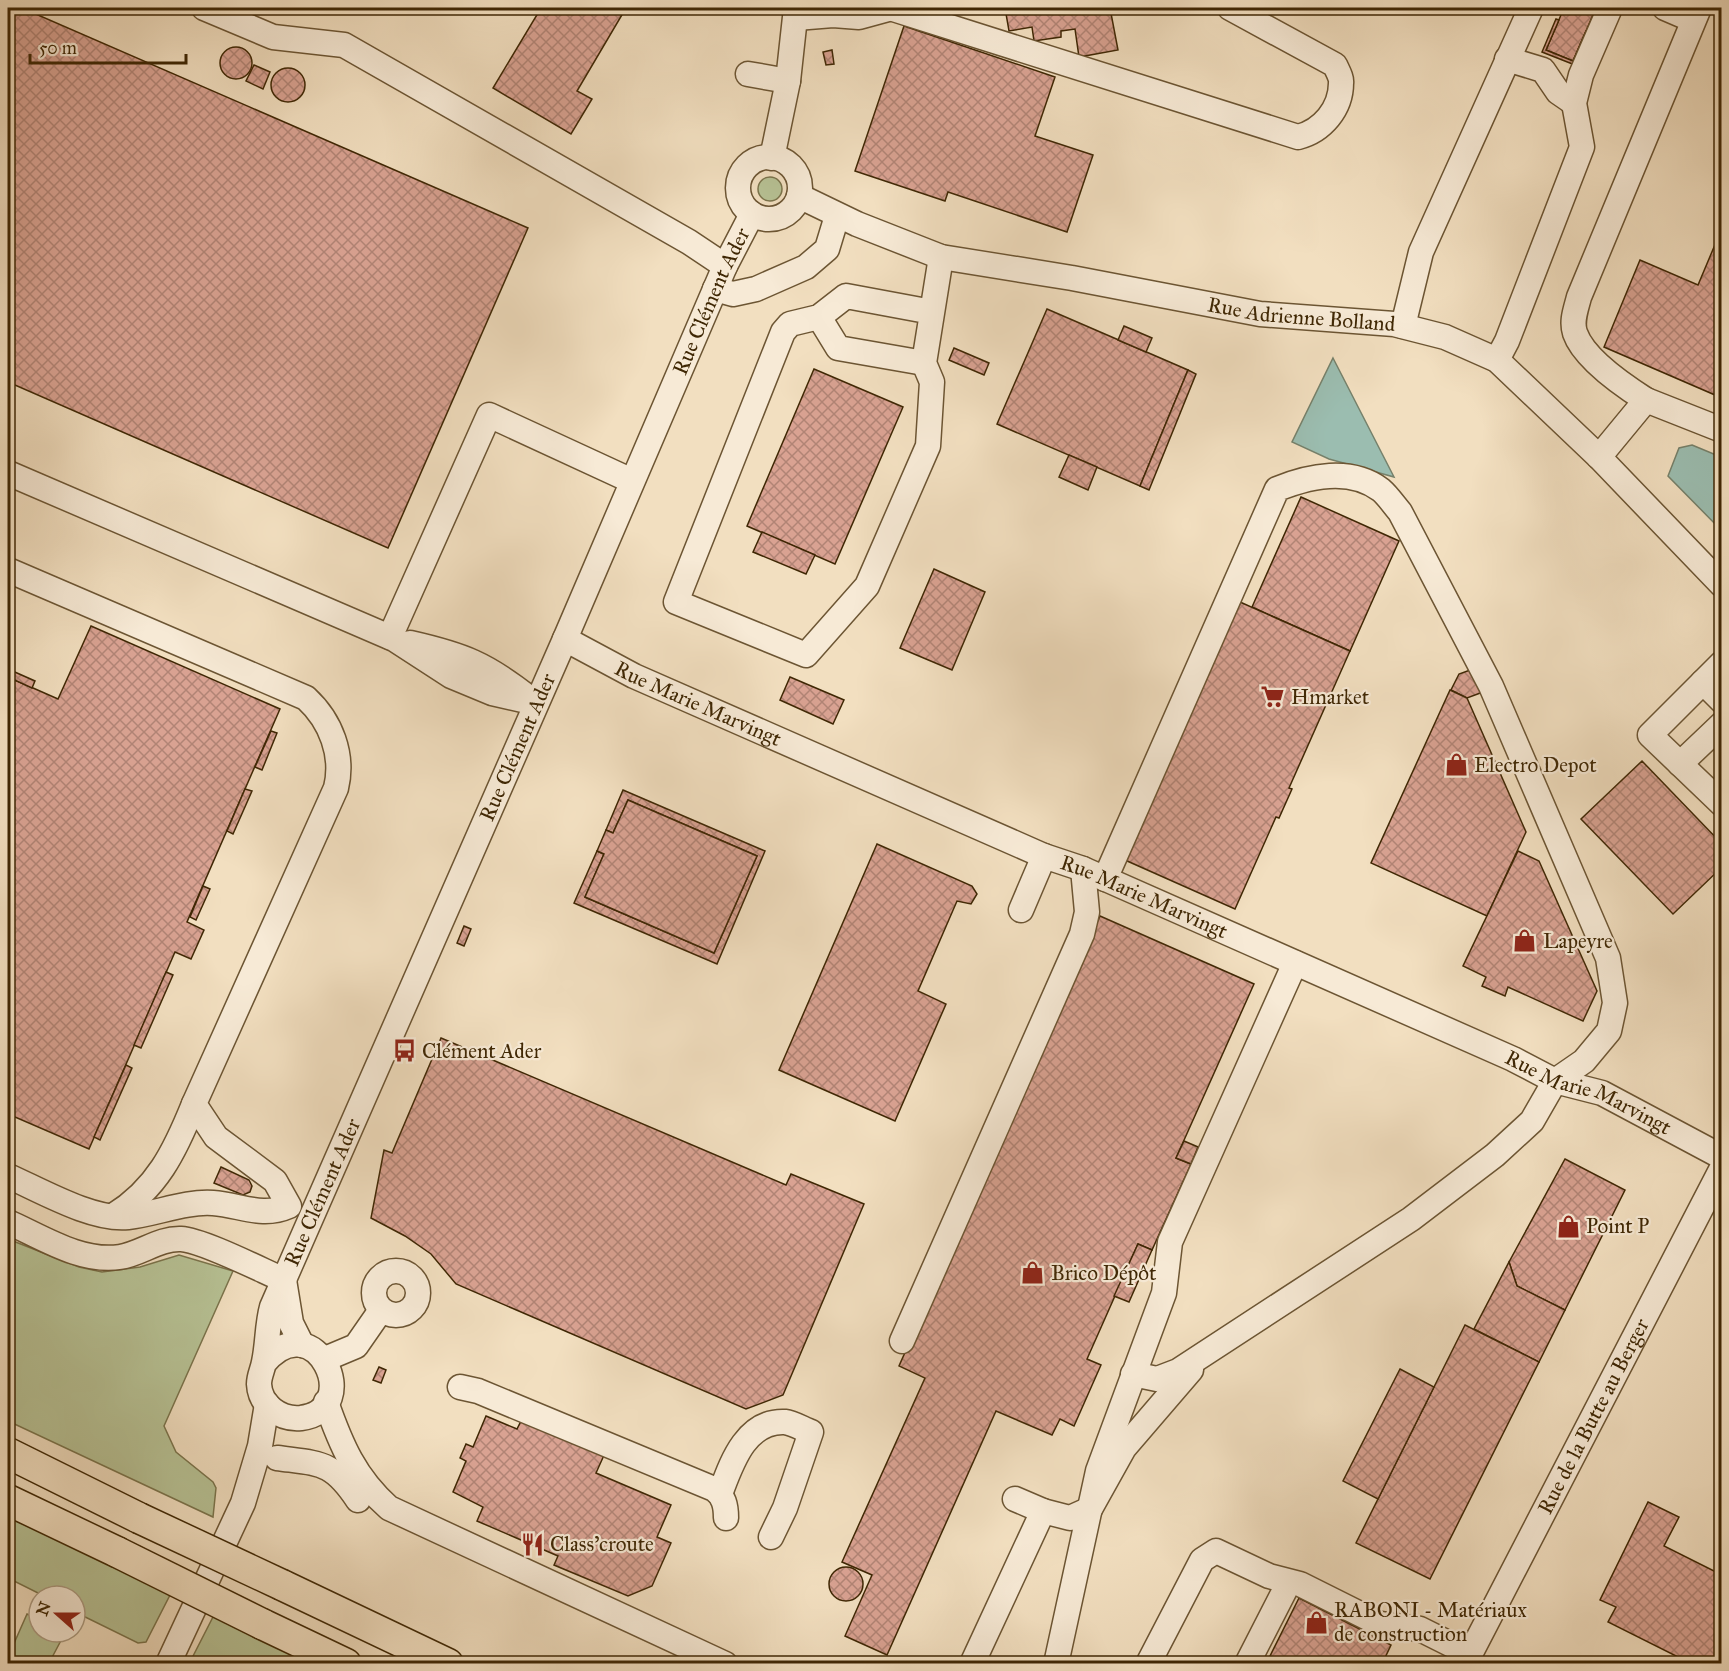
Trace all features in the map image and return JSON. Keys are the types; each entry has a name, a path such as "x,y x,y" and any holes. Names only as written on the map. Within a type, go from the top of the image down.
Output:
{"main road":[{"path":"8,1454 448,1664"},
{"path":"8,1500 346,1664"}],"street":[{"path":"204,8 273,38 344,45 689,242 725,266"},
{"path":"772,158 788,81 796,13 859,17 891,8 1298,137 1312,133 1324,124 1336,105 1342,82 1335,65 1230,8"},
{"path":"1403,326 1421,252 1531,8"},
{"path":"1497,360 1507,342 1582,147 1574,103 1581,75 1610,8"},
{"path":"1665,8 1696,14 1574,316 1575,334 1587,352 1622,385 1646,400 1722,430"},
{"path":"1507,59 1543,70 1558,93 1574,103"},
{"path":"748,74 788,81"},
{"path":"772,158 780,160 794,171 798,178 799,196 789,212 780,217 761,218 752,214 740,198 740,178 752,162 772,158"},
{"name":"Rue Adrienne Bolland","path":"799,196 837,216 941,257 1072,278 1260,314 1403,326 1445,337 1497,360 1599,457 1722,585"},
{"name":"Rue Clément Ader","path":"168,1664 243,1503 260,1446 267,1404 259,1384 264,1363 267,1325 284,1280 565,639 725,266 752,214"},
{"path":"715,289 733,294 756,289 806,267 827,249 837,216"},
{"path":"932,312 846,296 819,317 790,324 783,332 676,602 806,655 867,586 928,447 932,382 924,363 941,257"},
{"path":"819,317 838,348 924,363"},
{"path":"1599,457 1646,400"},
{"path":"392,638 489,415 632,482"},
{"path":"8,473 392,638 459,654 500,675 536,703"},
{"path":"902,1341 1082,934 1094,874 1277,489 1300,479 1327,475 1356,479 1381,490 1400,512 1491,686 1608,958 1614,1003 1609,1031 1579,1051 1555,1082 1532,1121 1453,1188 1202,1357 1167,1377 1157,1379 1134,1374"},
{"path":"8,570 306,698 321,714 334,738 339,760 336,788 177,1145 157,1179 136,1200 111,1218"},
{"name":"Rue Marie Marvingt","path":"565,639 634,676 1044,856 1094,874 1246,941 1513,1059 1555,1082 1602,1093 1722,1157"},
{"path":"1719,797 1650,735 1722,663"},
{"path":"1703,682 1722,701"},
{"path":"1680,764 1722,724"},
{"path":"1021,910 1044,856"},
{"path":"1056,1664 1098,1471 1164,1293 1170,1242 1295,963"},
{"path":"194,1104 216,1137 275,1181 289,1206 311,1216"},
{"name":"Rue de la Butte au Berger","path":"1469,1660 1722,1168"},
{"path":"8,1176 111,1218 195,1204 212,1203 253,1212 274,1211 289,1206"},
{"path":"8,1222 76,1252 103,1258 122,1257 161,1241 183,1239 284,1280"},
{"name":"Rue Clément Ader","path":"284,1280 291,1323 302,1346"},
{"path":"325,1359 356,1346 381,1310"},
{"path":"264,1363 280,1348 302,1346 310,1348 325,1359 333,1380 326,1402 339,1438 366,1469 369,1490 404,1522"},
{"path":"1015,1499 1070,1518 1090,1509 1124,1448 1202,1357"},
{"path":"460,1387 478,1391 720,1494 726,1506 726,1518"},
{"name":"Rue Clément Ader","path":"243,1503 304,1417 313,1414 326,1402"},
{"path":"267,1404 284,1416 304,1417"},
{"path":"720,1494 735,1452 763,1428 785,1422 811,1432 785,1508 771,1537"},
{"path":"277,1458 315,1463 331,1468 342,1477 363,1508 404,1522 667,1649 721,1662"},
{"path":"972,1664 1043,1510"},
{"path":"1148,1664 1202,1560 1216,1551 1269,1576 1300,1584 1380,1624 1420,1629 1469,1660"},
{"path":"1246,1664 1289,1582"}],"green space":[{"path":"770,177 779,180 782,189 779,198 770,201 761,198 758,189 761,180"},
{"path":"8,1239 79,1267 102,1272 140,1267 179,1255 233,1271 164,1426 176,1452 213,1482 216,1488 213,1517 8,1421"},
{"path":"8,1517 171,1593 146,1642 138,1643 87,1618 87,1584 27,1584 27,1588 8,1578"},
{"path":"27,1614 27,1644 59,1644 49,1663 8,1663 8,1657"},
{"path":"214,1615 316,1664 189,1664"}],"shaded area":[{"path":"1333,358 1394,477 1329,459 1292,442"},
{"path":"1692,445 1721,457 1721,530 1668,476 1679,448"}],"building":[{"path":"8,8 22,8 528,228 388,548 8,382"},
{"path":"541,8 626,8 577,91 592,99 571,134 493,88"},
{"path":"1005,8 1056,8 1058,14 1072,12 1071,8 1110,8 1118,50 1079,57 1075,29 1061,31 1061,37 1034,41 1032,27 1009,31"},
{"path":"1564,8 1596,8 1573,61 1546,50"},
{"path":"1556,19 1559,20 1546,50 1573,61 1586,31 1589,32 1575,65 1542,52"},
{"path":"904,26 1055,77 1035,136 1093,155 1067,232 948,192 945,201 855,171"},
{"path":"236,47 248,51 252,63 248,75 236,79 224,75 220,63 224,51"},
{"path":"832,50 834,64 826,65 823,52"},
{"path":"254,65 270,72 263,89 246,81"},
{"path":"288,68 300,73 305,85 300,97 288,102 276,97 271,85 276,73"},
{"path":"1722,228 1722,398 1604,347 1640,260 1698,285"},
{"path":"1047,309 1188,370 1140,486 997,424"},
{"path":"1124,326 1152,338 1146,352 1118,340"},
{"path":"954,348 989,363 984,375 949,360"},
{"path":"814,369 903,407 835,564 747,526"},
{"path":"1188,370 1196,374 1149,490 1140,486"},
{"path":"1069,455 1097,467 1088,490 1059,477"},
{"path":"1301,497 1399,541 1350,651 1252,607"},
{"path":"762,532 815,555 806,574 753,552"},
{"path":"934,569 985,592 952,670 900,648"},
{"path":"1240,602 1350,651 1289,788 1292,789 1279,818 1276,817 1235,909 1125,860"},
{"path":"91,626 280,709 187,922 204,930 191,959 175,952 89,1149 8,1114 8,677 58,699"},
{"path":"8,669 35,681 32,688 8,677"},
{"path":"1473,669 1483,692 1467,698 1451,690 1459,674"},
{"path":"790,677 844,700 833,724 780,700"},
{"name":"Electro Depot","path":"1450,690 1467,698 1526,832 1487,916 1371,863"},
{"path":"271,731 277,733 262,770 255,767"},
{"path":"1642,761 1722,844 1722,867 1673,914 1581,819"},
{"path":"245,789 252,791 233,834 227,831"},
{"path":"623,790 765,851 717,964 574,903 597,851 604,854 585,897 714,953 757,856 628,800 613,833 606,830"},
{"path":"628,800 757,856 714,953 585,897 604,854 597,851 606,830 613,833"},
{"path":"877,844 972,886 977,894 971,904 957,901 918,991 946,1004 895,1121 779,1070"},
{"name":"Lapeyre","path":"1518,851 1539,861 1597,991 1583,1021 1508,987 1505,996 1482,986 1486,977 1463,966"},
{"path":"203,886 210,889 196,920 190,917"},
{"name":"Brico Dépôt","path":"1100,916 1254,984 1176,1158 1191,1164 1152,1250 1138,1244 1087,1359 1101,1365 1074,1426 1060,1419 1052,1435 996,1411 887,1655 845,1636 872,1575 842,1562 925,1378 899,1366"},
{"path":"464,926 471,929 464,946 457,943"},
{"path":"166,972 173,975 141,1048 134,1045"},
{"path":"441,1038 786,1185 791,1174 864,1204 783,1395 746,1409 456,1284 431,1254 405,1236 371,1218 384,1150 392,1153"},
{"path":"126,1065 132,1068 100,1140 94,1137"},
{"path":"1184,1141 1198,1147 1191,1164 1176,1158"},
{"name":"Point P","path":"1565,1159 1625,1190 1565,1310 1517,1286 1509,1262"},
{"path":"221,1167 249,1180 252,1186 250,1192 243,1195 214,1183"},
{"path":"1138,1244 1152,1250 1129,1302 1114,1296"},
{"path":"1509,1262 1517,1286 1565,1310 1539,1362 1474,1329"},
{"path":"1465,1325 1539,1362 1430,1579 1356,1543"},
{"path":"379,1367 386,1370 381,1383 373,1380"},
{"path":"1400,1369 1434,1387 1378,1499 1343,1481"},
{"path":"486,1416 517,1429 523,1417 605,1453 596,1473 671,1505 657,1537 671,1543 652,1586 628,1596 554,1565 558,1556 477,1521 483,1507 453,1492 466,1461 460,1458 466,1444 473,1447"},
{"path":"1648,1502 1679,1517 1664,1546 1722,1575 1722,1664 1692,1664 1608,1622 1616,1607 1600,1600"},
{"path":"846,1567 858,1572 863,1584 858,1596 846,1601 834,1596 829,1584 834,1572"},
{"name":"RABONI - Matériaux de construction","path":"1299,1598 1391,1645 1382,1664 1266,1664"}],"place":[{"name":"Hmarket","path":"1273,697"},
{"name":"Electro Depot","path":"1456,765"},
{"name":"Lapeyre","path":"1525,941"},
{"name":"Clément Ader","path":"404,1051"},
{"name":"Point P","path":"1568,1226"},
{"name":"Brico Dépôt","path":"1033,1273"},
{"name":"Class'croute","path":"532,1544"},
{"name":"RABONI - Matériaux de construction","path":"1316,1622"}]}
